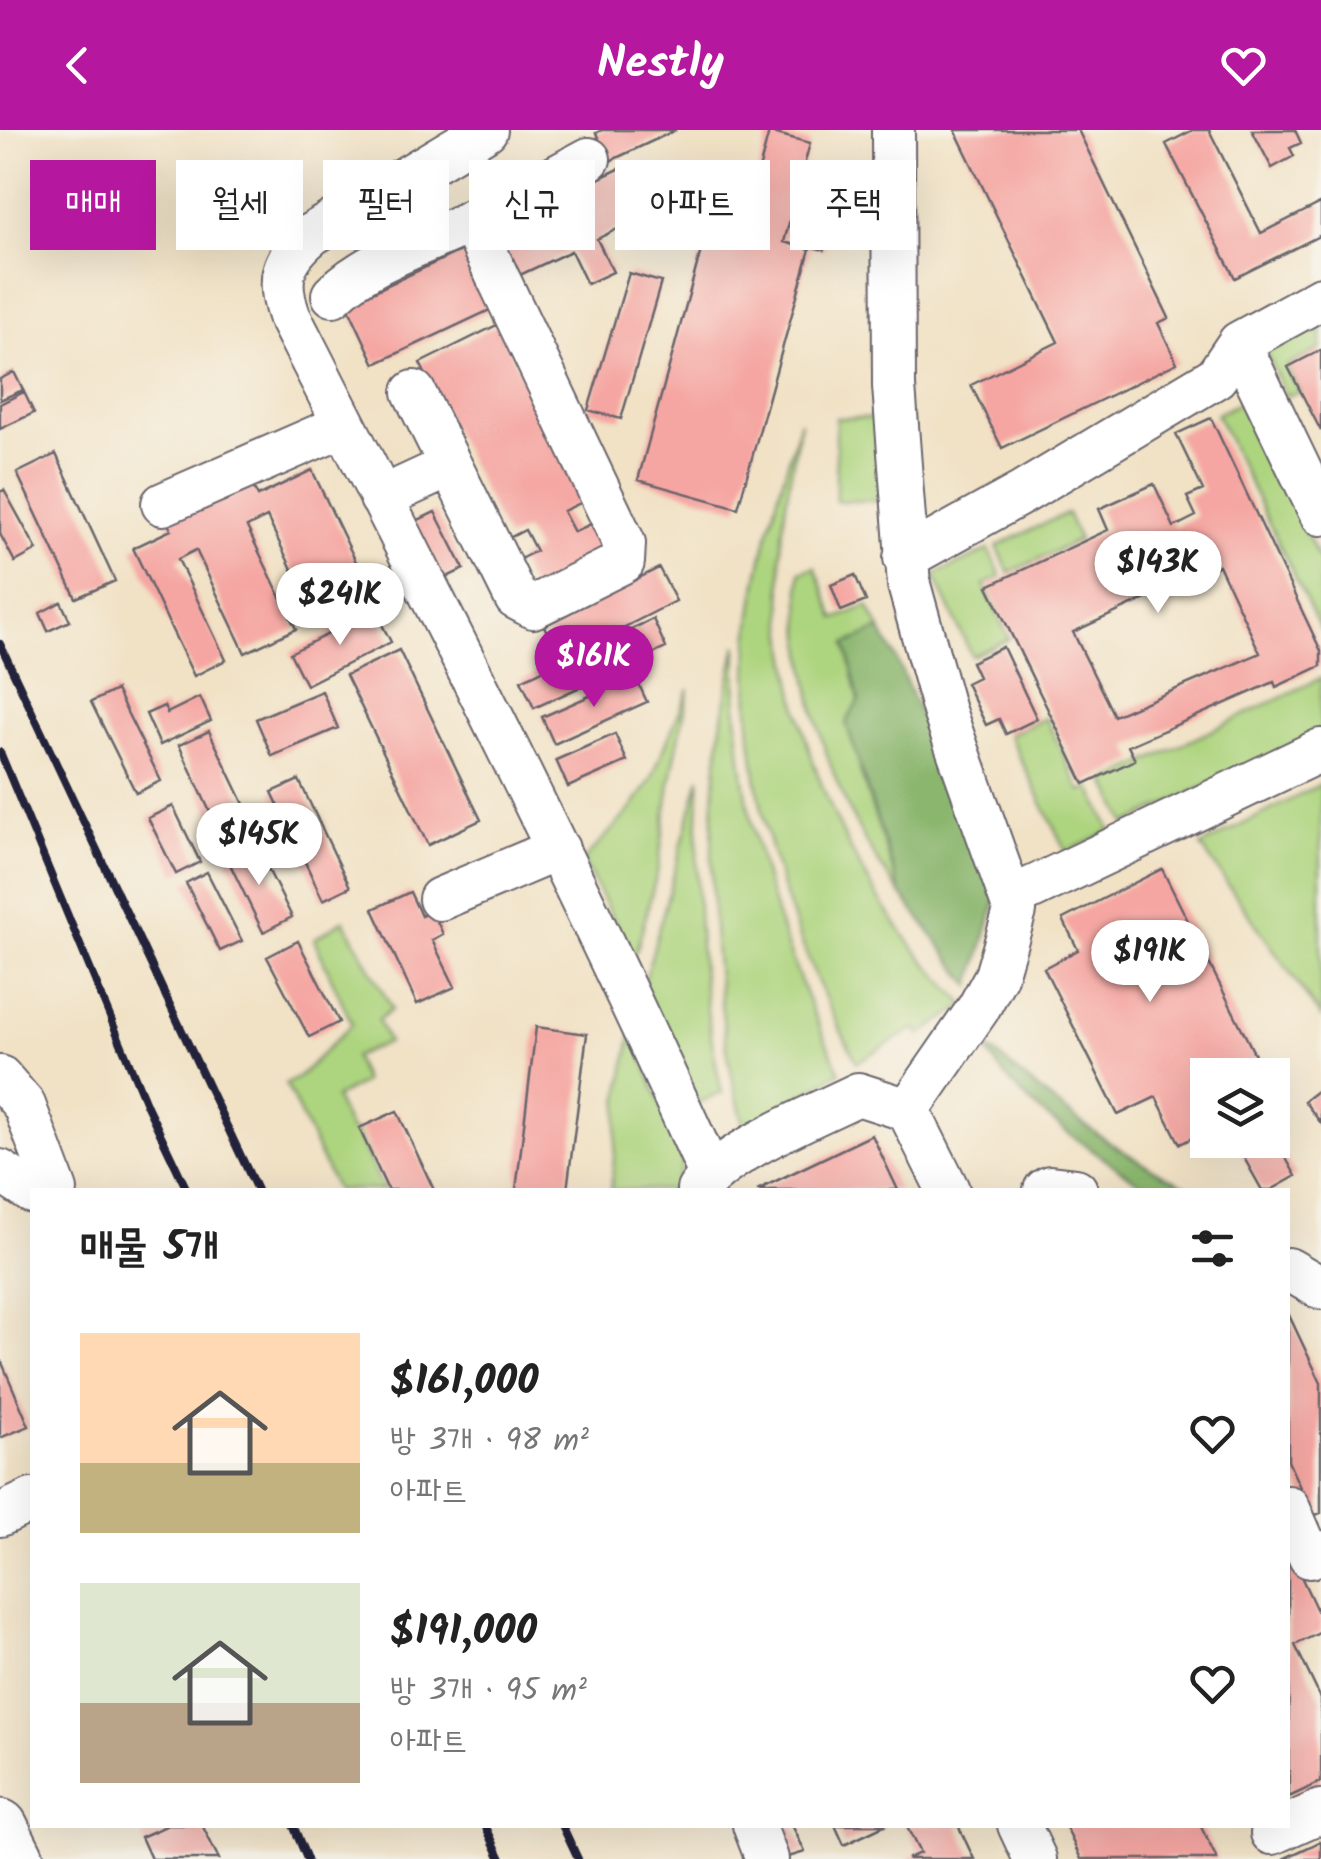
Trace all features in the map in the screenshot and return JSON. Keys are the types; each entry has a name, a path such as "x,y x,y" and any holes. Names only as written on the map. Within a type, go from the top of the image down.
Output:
{"main road":[{"path":"0,1827 16,1859"}],"lane":[{"path":"486,130 386,187 292,251 284,272 282,295 289,316 632,1001 704,1182 782,1131 858,1094 908,1110 947,1188"},
{"path":"893,130 894,386 909,585 944,711 1015,911 996,976 908,1110"},
{"path":"333,295 344,284 386,261 469,223"},
{"path":"414,392 516,598 533,606 623,562 624,542 484,250"},
{"path":"906,558 1216,376 1239,343 1321,298"},
{"path":"1239,343 1321,514"},
{"path":"163,504 344,425"},
{"path":"381,498 450,466"},
{"path":"1011,898 1321,750"},
{"path":"440,899 558,849"},
{"path":"0,1078 24,1105 55,1188"},
{"path":"0,1172 30,1191"},
{"path":"1290,1270 1321,1288"},
{"path":"0,1515 30,1501"},
{"path":"1290,1512 1310,1557 1321,1552"},
{"path":"1274,1839 1321,1811"},
{"path":"755,1828 768,1859"},
{"path":"1020,1828 1035,1859"}],"green space":[{"path":"1321,316 1321,348 1286,366 1300,392 1286,396 1264,349"},
{"path":"1243,401 1321,564 1321,631 1216,414"},
{"path":"836,418 881,418 880,501 836,501"},
{"path":"800,421 781,557 783,610 799,712 831,808 853,854 909,942 965,1005 920,1035 916,1028 857,1062 810,964 791,913 774,860 753,753 749,644 756,587"},
{"path":"1067,513 1079,540 1009,573 997,546"},
{"path":"989,550 1001,576 984,585 1009,639 972,656 934,575"},
{"path":"815,567 835,619 868,606 880,629 846,644 859,700 860,772 901,894 855,821 823,742 812,700 801,615 800,572"},
{"path":"880,629 896,658 997,897 971,986 901,894 846,723 859,700 846,644"},
{"path":"737,645 738,729 761,862 788,948 840,1072 746,1129 736,1094 719,987 712,857 716,773"},
{"path":"1321,678 1321,731 1126,824 1106,781"},
{"path":"689,689 658,869 632,956 583,861 633,807 651,780"},
{"path":"1046,718 1081,792 1091,788 1111,831 1066,852 1009,735"},
{"path":"700,777 699,936 707,1014 722,1093 697,1103 643,987"},
{"path":"1321,784 1321,1017 1201,846"},
{"path":"344,920 392,1009 378,1020 388,1042 354,1057 364,1082 335,1098 383,1188 335,1188 286,1084 299,1077 352,1024 314,939"},
{"path":"632,1031 683,1161 675,1188 611,1188 620,1096"},
{"path":"982,1042 1083,1124 1191,1188 1144,1186 1054,1123 996,1065"}],"building":[{"path":"676,130 610,161 596,133"},
{"path":"955,130 1078,130 1169,318 1158,323 1177,363 1002,448 971,385 1058,342"},
{"path":"1193,130 1209,130 1261,233 1321,203 1321,235 1235,278 1166,144"},
{"path":"1252,130 1295,130 1301,143 1290,148 1294,156 1272,168"},
{"path":"769,132 810,143 806,160 790,160 790,219 784,242 790,244 790,250 810,250 738,508 638,480 701,250 770,250 770,160 762,160"},
{"path":"615,171 615,230 597,239 613,272 587,284 571,251 505,282 496,250 595,250 595,180"},
{"path":"462,250 490,310 375,364 347,304"},
{"path":"629,273 661,282 621,419 588,410"},
{"path":"497,325 585,501 563,511 574,532 595,522 609,551 532,589 518,560 536,551 525,530 507,539 420,363"},
{"path":"1321,350 1321,431 1288,367"},
{"path":"14,372 23,390 0,400 0,379"},
{"path":"24,392 34,413 0,429 0,404"},
{"path":"1211,418 1321,651 1321,666 1276,687 1274,682 1128,746 1135,760 1084,784 988,586 1108,530 1099,509 1154,484 1174,527 1196,516 1187,497 1203,490 1176,434","holes":["1219,565 1260,653 1114,716 1073,632"]},
{"path":"56,454 115,581 76,598 17,473"},
{"path":"312,470 369,589 314,615 267,517 247,527 296,629 245,653 196,550 178,559 226,660 194,676 133,548 171,530 167,520 250,481 258,496"},
{"path":"4,490 37,550 15,562 0,534 0,492"},
{"path":"435,512 464,569 443,579 414,522"},
{"path":"659,568 676,601 561,659 544,626"},
{"path":"855,575 866,601 841,611 831,585"},
{"path":"61,602 70,621 48,631 40,613"},
{"path":"375,611 391,642 306,685 290,653"},
{"path":"653,619 666,648 534,708 521,680"},
{"path":"1003,647 1037,719 1006,734 999,719 986,725 966,683 978,677 971,662"},
{"path":"399,650 481,820 428,845 346,675"},
{"path":"635,676 647,702 554,744 542,717"},
{"path":"116,690 161,781 136,793 91,702"},
{"path":"322,691 338,728 272,756 256,719"},
{"path":"200,697 211,721 160,745 146,714 164,706 167,713"},
{"path":"209,731 255,827 224,842 179,745"},
{"path":"615,734 627,761 568,787 556,760"},
{"path":"299,780 350,887 323,900 272,792"},
{"path":"173,806 200,862 176,874 148,818"},
{"path":"255,843 292,917 263,932 227,858"},
{"path":"1162,869 1256,1058 1190,1058 1190,1139 1180,1144 1156,1097 1118,1115 1044,968 1078,950 1063,919"},
{"path":"207,872 242,941 220,951 186,883"},
{"path":"410,892 421,916 432,911 443,934 432,940 455,987 417,1004 373,909"},
{"path":"298,941 339,1022 309,1037 267,957"},
{"path":"536,1027 587,1034 567,1188 516,1188"},
{"path":"1321,1088 1321,1123 1304,1101"},
{"path":"397,1111 433,1188 387,1188 359,1128"},
{"path":"872,1135 897,1188 761,1188"},
{"path":"1244,1158 1286,1158 1296,1176 1275,1188 1261,1188"},
{"path":"1290,1317 1321,1383 1321,1513 1313,1516 1290,1465"},
{"path":"0,1358 29,1426 0,1438"},
{"path":"1290,1553 1321,1619 1321,1632 1295,1645 1321,1699 1321,1782 1290,1797"},
{"path":"161,1828 204,1828 219,1859 151,1859 141,1837"},
{"path":"766,1828 793,1828 805,1852 782,1859"},
{"path":"836,1828 880,1828 844,1845"},
{"path":"908,1828 959,1828 974,1859 907,1859 920,1853"},
{"path":"1066,1828 1202,1828 1217,1859 1081,1859"},
{"path":"1321,1841 1321,1859 1283,1859 1311,1846"}],"railway":[{"path":"0,644 256,1188"},
{"path":"0,752 147,1106 186,1188"},
{"path":"294,1828 307,1859"},
{"path":"486,1828 501,1859"},
{"path":"563,1828 578,1859"}]}
